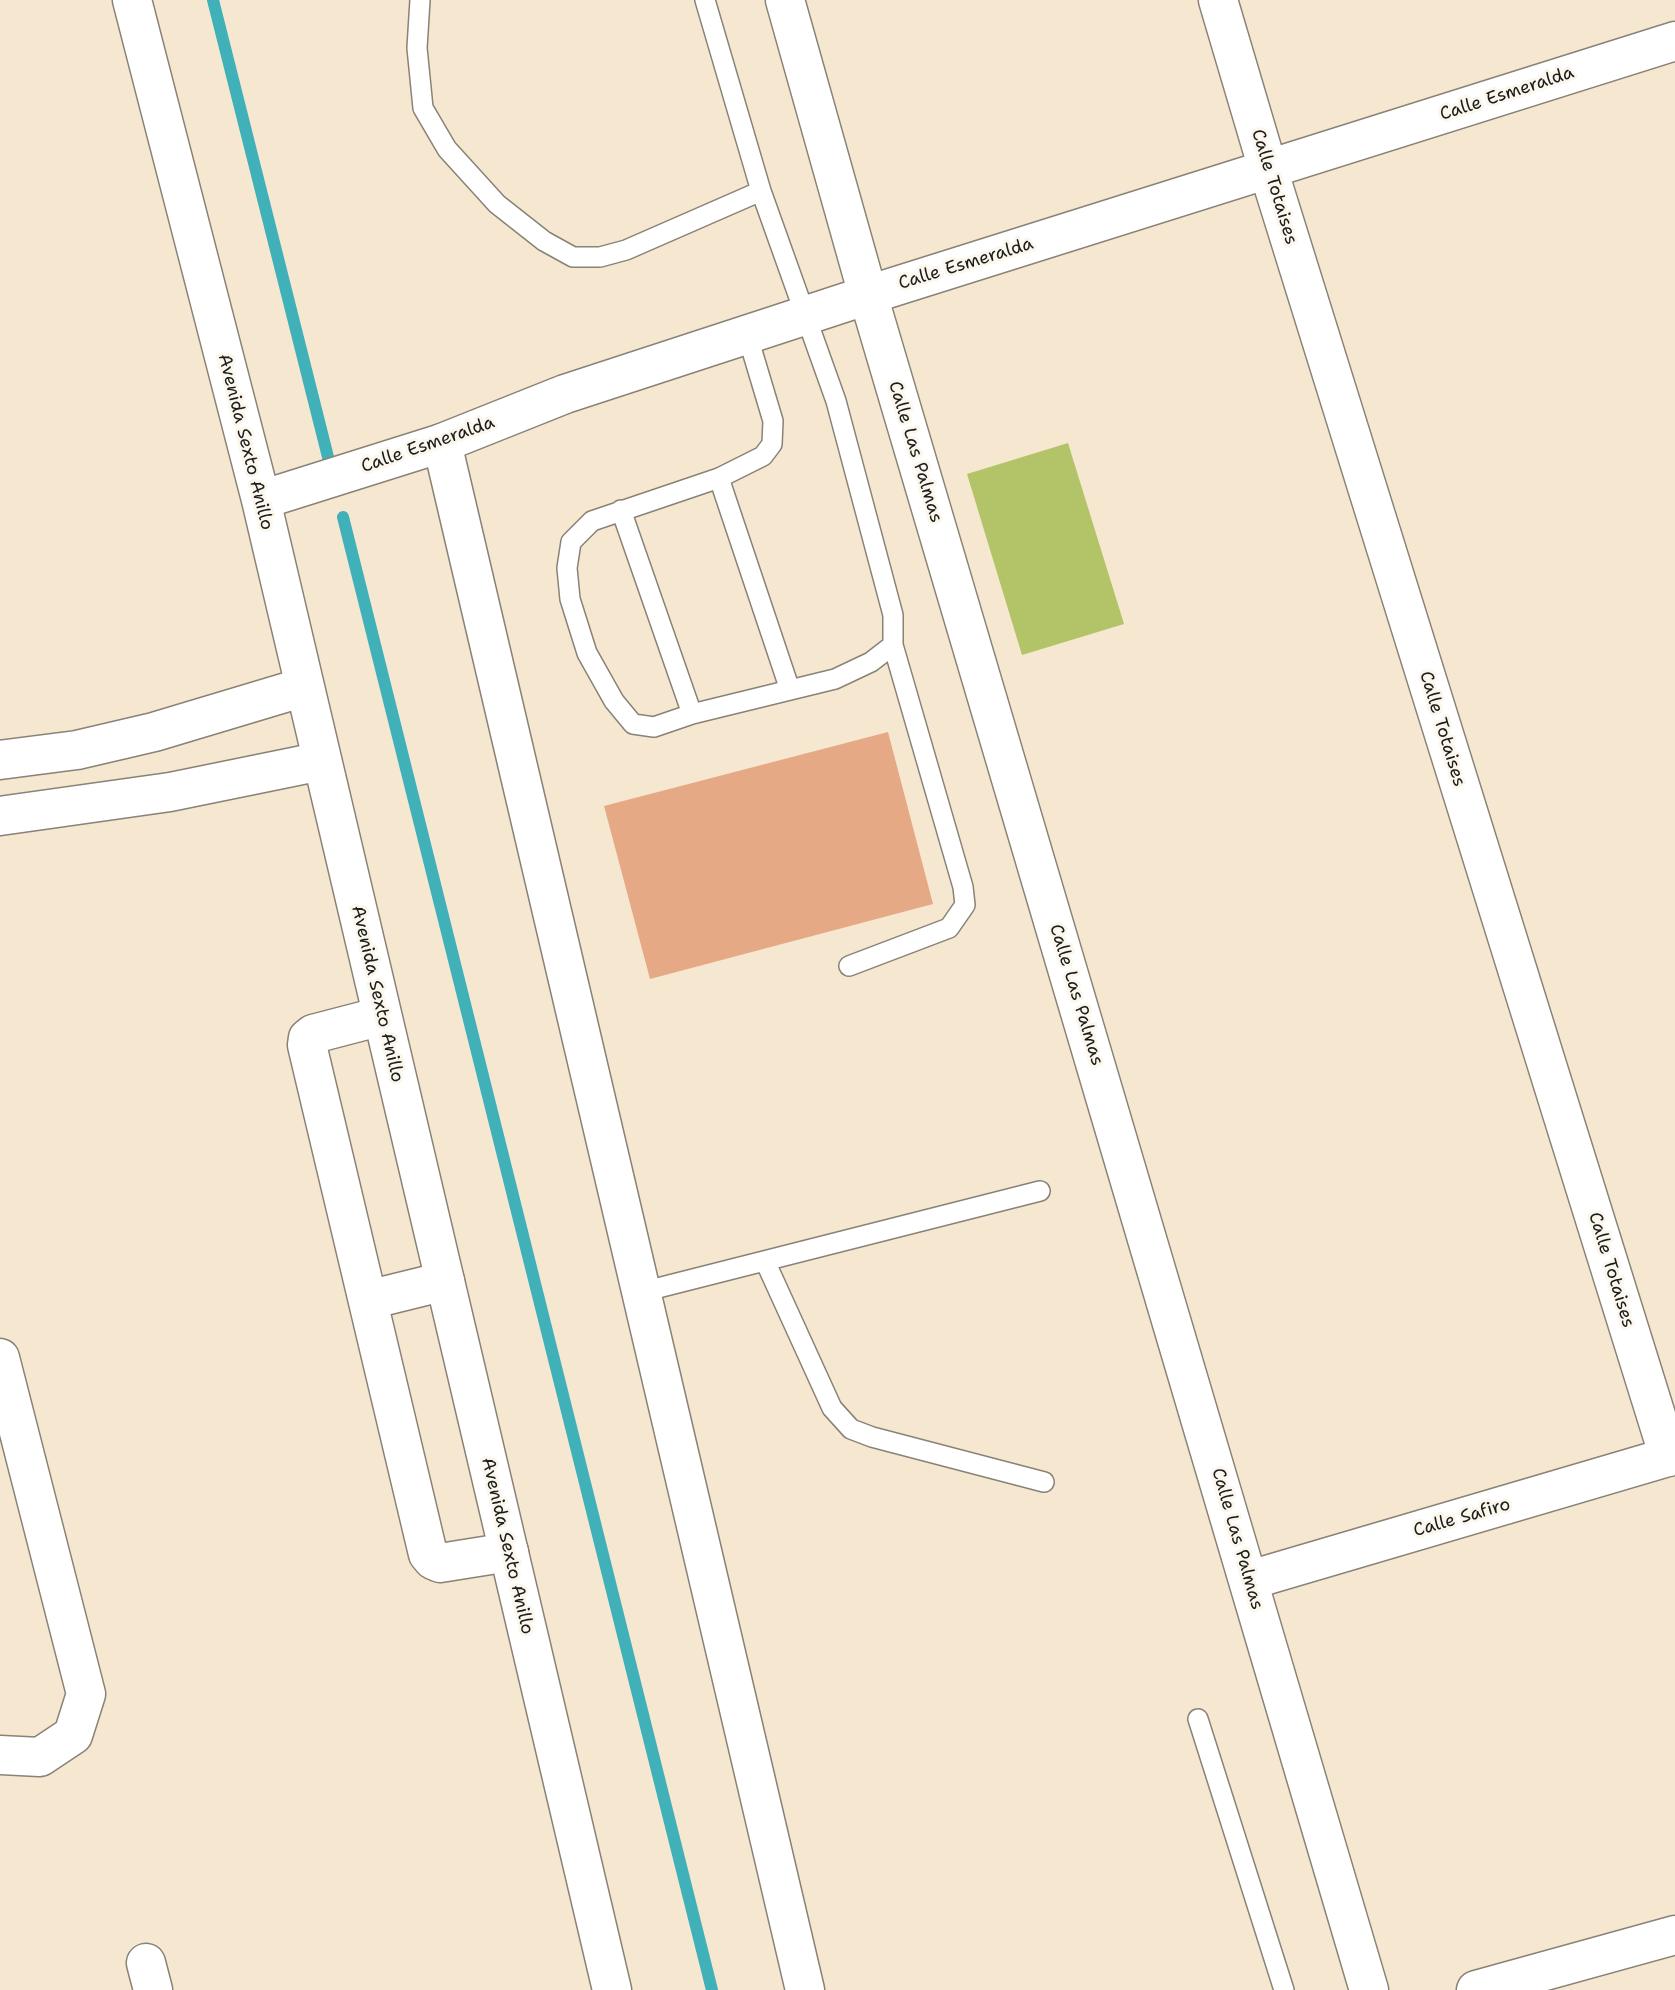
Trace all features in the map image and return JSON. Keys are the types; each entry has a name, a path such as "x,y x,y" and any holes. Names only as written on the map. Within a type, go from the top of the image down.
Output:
{"street":[{"name":"Avenida Sexto Anillo","path":"132,0 261,500 612,1990"},
{"name":"Calle Las Palmas","path":"785,0 868,295 1369,1990"},
{"name":"Calle Totaises","path":"1218,0 1268,169 1672,1456"},
{"name":"Calle Esmeralda","path":"261,500 442,443 565,394 747,334 1675,41"},
{"path":"442,443 805,1990"},
{"path":"0,761 77,750 154,732 304,687"},
{"path":"0,816 170,792 322,761"},
{"path":"382,1016 313,1034 308,1038 307,1045 428,1554 440,1563 509,1552"},
{"path":"368,1300 445,1281"},
{"path":"0,1358 86,1694 73,1735 40,1757 0,1755"},
{"name":"Calle Safiro","path":"1250,1580 1672,1456"},
{"path":"1476,1990 1675,1935"}],"lane":[{"path":"420,0 417,48 423,108 447,149 497,204 544,241 573,257 600,257 626,250 761,191"},
{"path":"705,0 761,191 840,414 893,615 893,645 963,887 965,905 949,928 849,967"},
{"path":"747,334 773,421 772,444 763,456 719,478 592,522 571,542 567,568 570,599 587,653 614,701 633,724 654,727 692,714 835,679 871,662 893,645"},
{"path":"719,478 790,690"},
{"path":"621,510 692,714"},
{"path":"642,1292 1040,1191"},
{"path":"765,1261 832,1408 851,1429 872,1437 1044,1482"},
{"path":"1198,1719 1284,1990"}],"green space":[{"path":"1068,443 1124,624 1022,655 967,474"}],"building":[{"path":"888,732 933,904 650,979 604,806"}],"waterway":[{"path":"213,0 328,457"},
{"path":"343,517 712,1990"}]}
